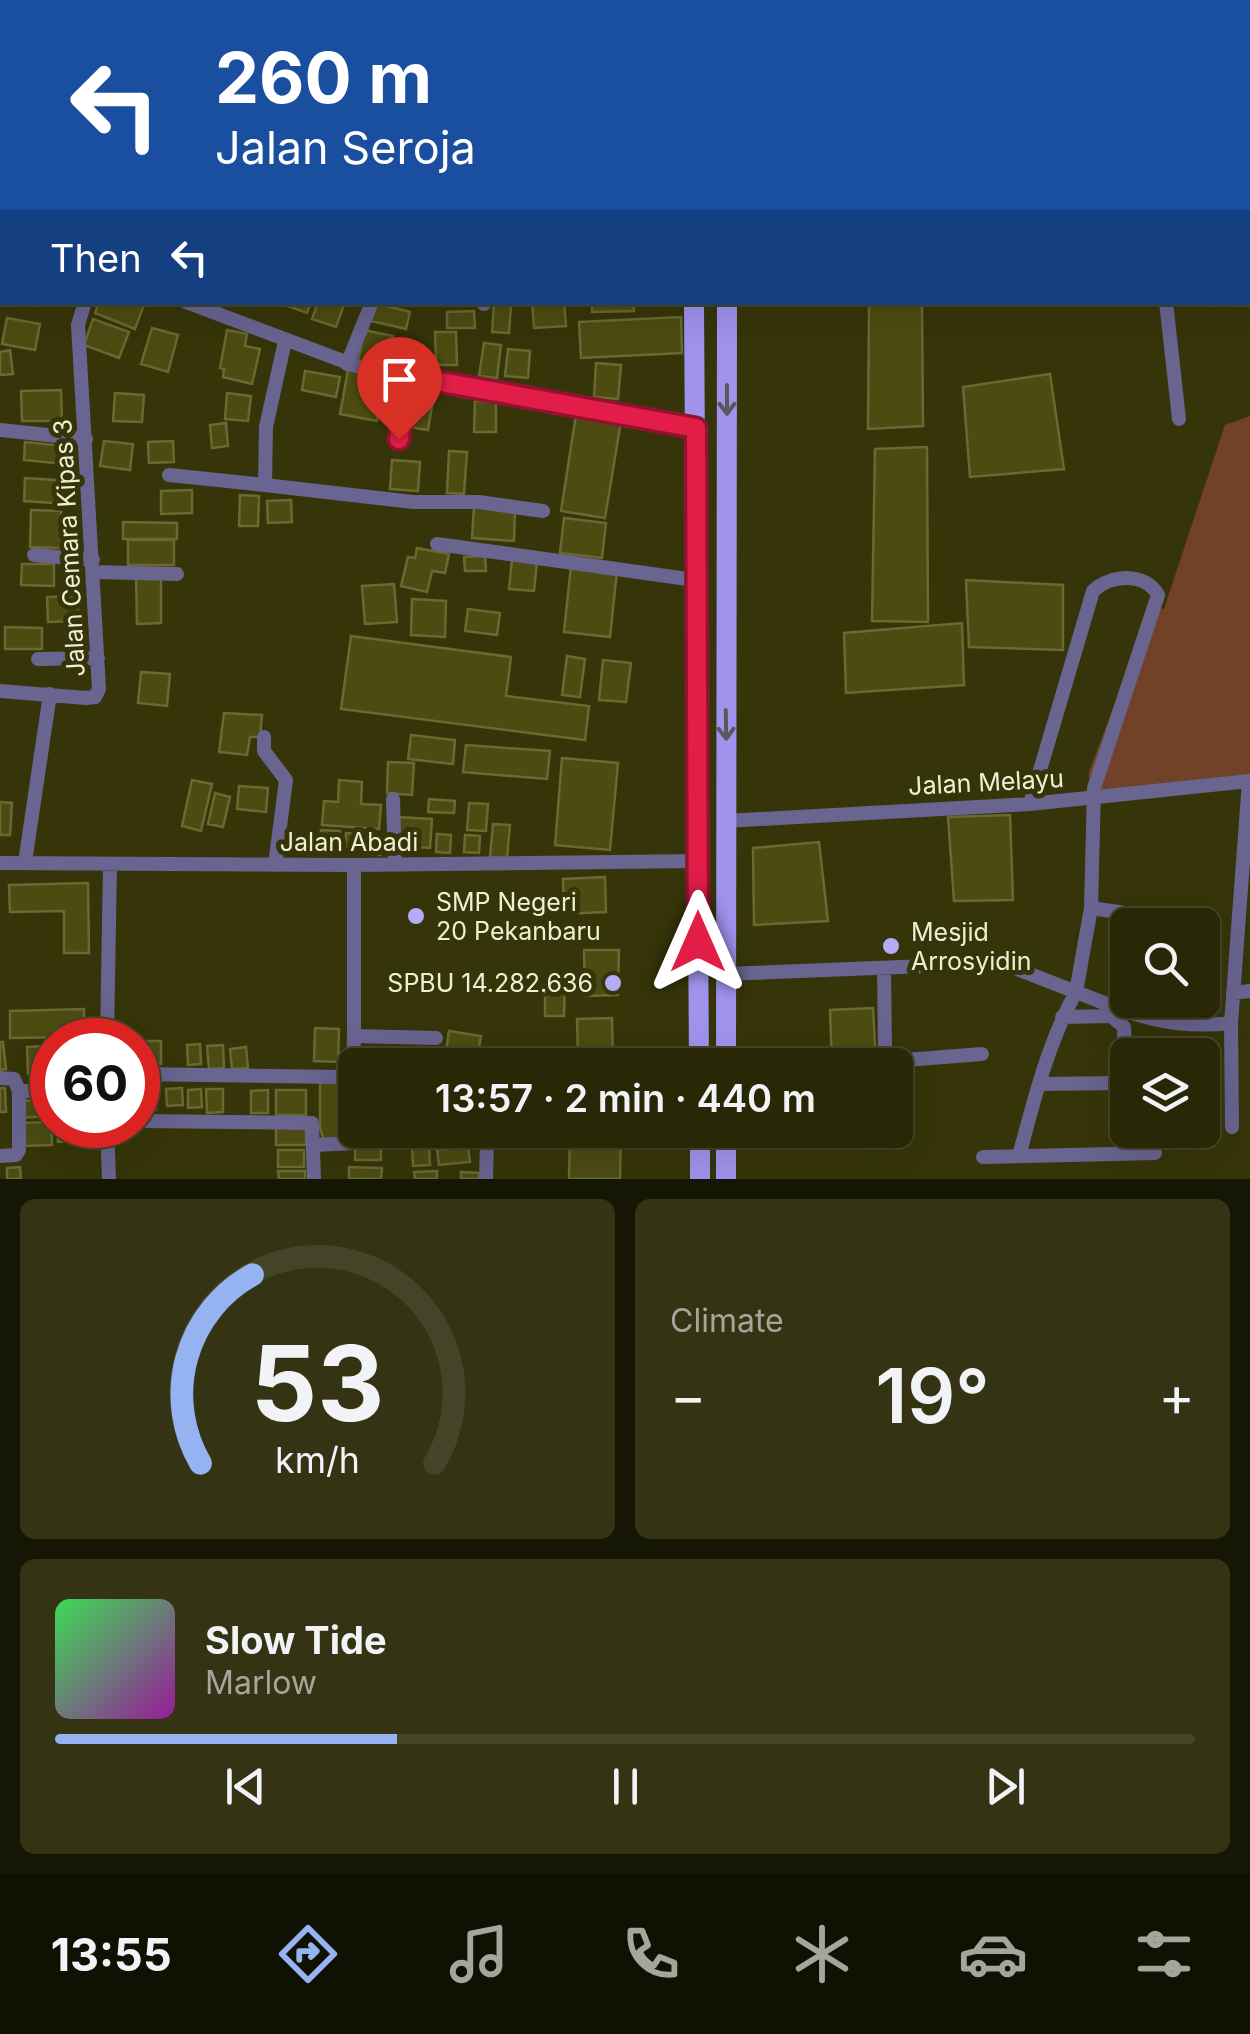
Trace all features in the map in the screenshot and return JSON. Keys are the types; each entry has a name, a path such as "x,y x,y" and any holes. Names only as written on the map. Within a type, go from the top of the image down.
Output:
{"main road":[{"path":"694,305 700,1048"},
{"path":"726,1048 728,305"},
{"path":"700,1148 700,1174 726,1173"}],"street":[{"name":"Jalan Cemara Kipas 3","path":"0,691 94,696 98,689 78,325 84,305"},
{"path":"194,305 348,364 696,428"},
{"path":"348,364 371,305"},
{"path":"1166,305 1179,419"},
{"path":"265,486 266,426 285,341"},
{"path":"399,439 408,376"},
{"path":"0,430 86,439"},
{"path":"169,475 413,502 479,502 544,510"},
{"path":"437,544 695,580"},
{"path":"34,555 93,566 177,574"},
{"path":"1019,1156 1062,1017 1076,992 1092,908 1096,780 1158,596 1145,582 1125,578 1101,583 1094,591 1030,804"},
{"path":"38,659 98,658"},
{"path":"25,862 50,694"},
{"path":"264,738 264,751 286,780 275,865"},
{"path":"1232,1127 1231,1024 1244,933 1250,781"},
{"name":"Jalan Melayu","path":"724,821 1030,804 1250,781"},
{"path":"392,798 395,865"},
{"name":"Jalan Abadi","path":"0,862 395,865 698,861"},
{"path":"107,1018 110,864"},
{"path":"160,1074 346,1076 354,1068 354,865"},
{"path":"1092,908 1110,911"},
{"path":"726,974 1002,963 1167,1024 1231,1024"},
{"path":"884,968 888,1058 894,1061 982,1054"},
{"path":"1234,993 1250,991"},
{"path":"1062,1017 1112,1016 1122,1022 1126,1038"},
{"path":"354,1036 436,1038"},
{"path":"0,1078 14,1079 20,1091 19,1150 16,1155 0,1156"},
{"path":"1039,1084 1110,1082"},
{"path":"20,1091 30,1091"},
{"path":"160,1121 308,1122 313,1126 314,1179"},
{"path":"315,1146 338,1144"},
{"path":"107,1148 108,1179"},
{"path":"486,1179 488,1148"},
{"path":"1128,1148 1128,1154"},
{"path":"983,1158 1155,1154"}],"shaded area":[{"path":"1250,416 1250,776 1089,796 1089,772 1151,607 1164,609 1225,425"}],"building":[{"path":"98,305 144,305 135,329 95,313"},
{"path":"285,305 310,305 307,313"},
{"path":"317,305 344,305 336,327 312,319"},
{"path":"375,305 410,312 406,329 371,321"},
{"path":"494,305 511,305 509,333 492,332"},
{"path":"532,305 564,305 566,326 534,328"},
{"path":"592,305 633,305 634,311 592,312"},
{"path":"869,305 922,305 923,426 868,429"},
{"path":"474,311 475,328 447,328 447,312"},
{"path":"681,317 682,353 581,358 579,322"},
{"path":"7,318 40,324 35,350 2,344"},
{"path":"93,319 129,332 119,358 84,345"},
{"path":"152,328 178,335 168,372 141,364"},
{"path":"227,330 247,334 245,346 260,349 252,384 223,377 224,369 220,368"},
{"path":"364,330 393,336 387,367 358,361"},
{"path":"435,332 456,332 457,365 436,365"},
{"path":"484,343 501,345 497,378 479,376"},
{"path":"508,349 530,351 528,378 505,376"},
{"path":"10,350 13,374 0,375 0,352"},
{"path":"596,363 621,365 618,399 594,397"},
{"path":"348,370 385,377 377,421 340,414"},
{"path":"305,371 340,377 336,397 302,390"},
{"path":"1050,374 1064,469 970,477 963,387"},
{"path":"408,383 435,387 428,430 402,426"},
{"path":"61,390 62,421 22,421 21,391"},
{"path":"115,393 144,395 142,422 113,421"},
{"path":"227,393 251,396 248,421 225,419"},
{"path":"475,401 496,401 496,432 474,432"},
{"path":"577,408 622,415 605,518 561,511"},
{"path":"226,423 228,446 212,448 210,425"},
{"path":"104,441 133,444 130,470 100,466"},
{"path":"173,441 174,462 149,463 148,442"},
{"path":"25,442 65,446 63,464 24,460"},
{"path":"927,447 928,622 872,621 875,449"},
{"path":"449,451 467,452 464,494 447,493"},
{"path":"392,460 420,462 418,491 390,489"},
{"path":"25,478 70,481 68,504 24,501"},
{"path":"192,490 192,513 161,514 161,491"},
{"path":"240,495 259,496 258,526 239,526"},
{"path":"291,500 292,522 268,523 267,501"},
{"path":"474,506 515,508 514,541 472,538"},
{"path":"31,510 61,511 60,548 30,547"},
{"path":"564,518 606,523 602,558 560,553"},
{"path":"123,522 177,523 177,539 123,539"},
{"path":"128,540 174,540 174,565 128,565"},
{"path":"417,548 449,554 445,573 432,571 427,592 401,586 408,557 415,558"},
{"path":"485,556 486,571 465,571 464,557"},
{"path":"512,559 537,561 534,591 509,589"},
{"path":"22,564 54,564 54,586 21,585"},
{"path":"571,566 617,571 610,637 564,632"},
{"path":"161,576 161,623 137,624 136,577"},
{"path":"966,580 1063,585 1063,650 969,647"},
{"path":"394,584 397,622 365,624 362,586"},
{"path":"78,596 78,621 48,622 47,597"},
{"path":"412,599 446,601 445,637 411,635"},
{"path":"468,609 500,613 497,635 465,631"},
{"path":"962,623 964,685 846,693 844,633"},
{"path":"5,627 42,628 42,649 5,649"},
{"path":"351,636 511,657 506,696 589,706 585,740 341,709"},
{"path":"567,656 585,659 580,697 562,695"},
{"path":"603,660 631,663 626,702 599,700"},
{"path":"141,672 170,674 167,706 138,703"},
{"path":"224,713 262,715 260,737 250,737 247,755 219,752"},
{"path":"411,735 455,740 453,764 408,759"},
{"path":"466,745 550,751 547,779 463,772"},
{"path":"562,758 618,763 610,850 555,845"},
{"path":"388,762 414,763 412,795 387,793"},
{"path":"192,780 212,784 201,831 182,826"},
{"path":"339,780 362,782 361,804 381,805 379,829 322,825 324,801 338,802"},
{"path":"239,786 268,788 266,812 237,809"},
{"path":"215,793 230,797 223,827 208,824"},
{"path":"429,799 455,801 454,813 428,812"},
{"path":"0,802 12,803 10,835 0,835"},
{"path":"469,803 488,804 486,831 467,830"},
{"path":"1010,815 1013,900 954,901 948,817"},
{"path":"397,817 432,819 430,848 395,846"},
{"path":"493,824 510,825 507,858 490,857"},
{"path":"321,830 340,831 339,847 320,846"},
{"path":"346,833 358,834 357,847 345,847"},
{"path":"437,834 451,835 450,853 436,852"},
{"path":"365,835 381,836 380,855 364,854"},
{"path":"465,835 480,836 479,853 464,852"},
{"path":"819,842 828,921 754,925 753,848"},
{"path":"605,877 606,912 564,914 563,879"},
{"path":"88,883 89,953 64,953 64,911 10,912 9,885"},
{"path":"584,950 619,950 618,995 585,996"},
{"path":"545,980 565,980 564,1016 545,1016"},
{"path":"873,1008 875,1048 831,1048 830,1010"},
{"path":"84,1009 84,1018 30,1018 30,1038 10,1038 10,1011"},
{"path":"612,1018 613,1048 578,1048 577,1019"},
{"path":"315,1028 339,1029 338,1062 314,1061"},
{"path":"449,1031 481,1036 479,1048 446,1048"},
{"path":"0,1042 6,1069 0,1070"},
{"path":"200,1044 201,1064 188,1065 187,1045"},
{"path":"223,1045 224,1068 209,1069 207,1046"},
{"path":"30,1047 30,1074 28,1074"},
{"path":"246,1047 248,1068 232,1069 230,1049"},
{"path":"320,1082 338,1082 338,1139 325,1144 320,1128"},
{"path":"0,1088 5,1088 6,1112 0,1112"},
{"path":"182,1088 183,1105 167,1106 166,1089"},
{"path":"201,1089 202,1107 188,1108 188,1090"},
{"path":"206,1089 223,1089 223,1112 207,1113"},
{"path":"268,1090 268,1113 251,1113 251,1091"},
{"path":"276,1090 306,1090 306,1115 276,1115"},
{"path":"20,1101 30,1101 30,1117 21,1118"},
{"path":"23,1123 30,1123 30,1146 24,1146"},
{"path":"306,1126 306,1145 276,1145 276,1127"},
{"path":"355,1148 381,1148 381,1160 355,1160"},
{"path":"412,1148 429,1148 430,1165 413,1166"},
{"path":"468,1148 470,1162 439,1165 437,1150"},
{"path":"570,1148 621,1148 620,1179 569,1179"},
{"path":"278,1150 304,1150 304,1167 278,1167"},
{"path":"20,1167 21,1179 7,1179 7,1168"},
{"path":"349,1167 382,1168 381,1179 349,1179"},
{"path":"278,1171 305,1171 305,1179 279,1179"},
{"path":"437,1171 437,1179 415,1179 414,1172"},
{"path":"461,1172 479,1173 479,1179 461,1179"}],"place":[{"name":"SMP Negeri 20 Pekanbaru","path":"416,916"},
{"name":"Mesjid Arrosyidin","path":"891,946"},
{"name":"SPBU 14.282.636","path":"613,983"}],"route":[{"path":"399,439 408,376 696,428 698,942"}]}
